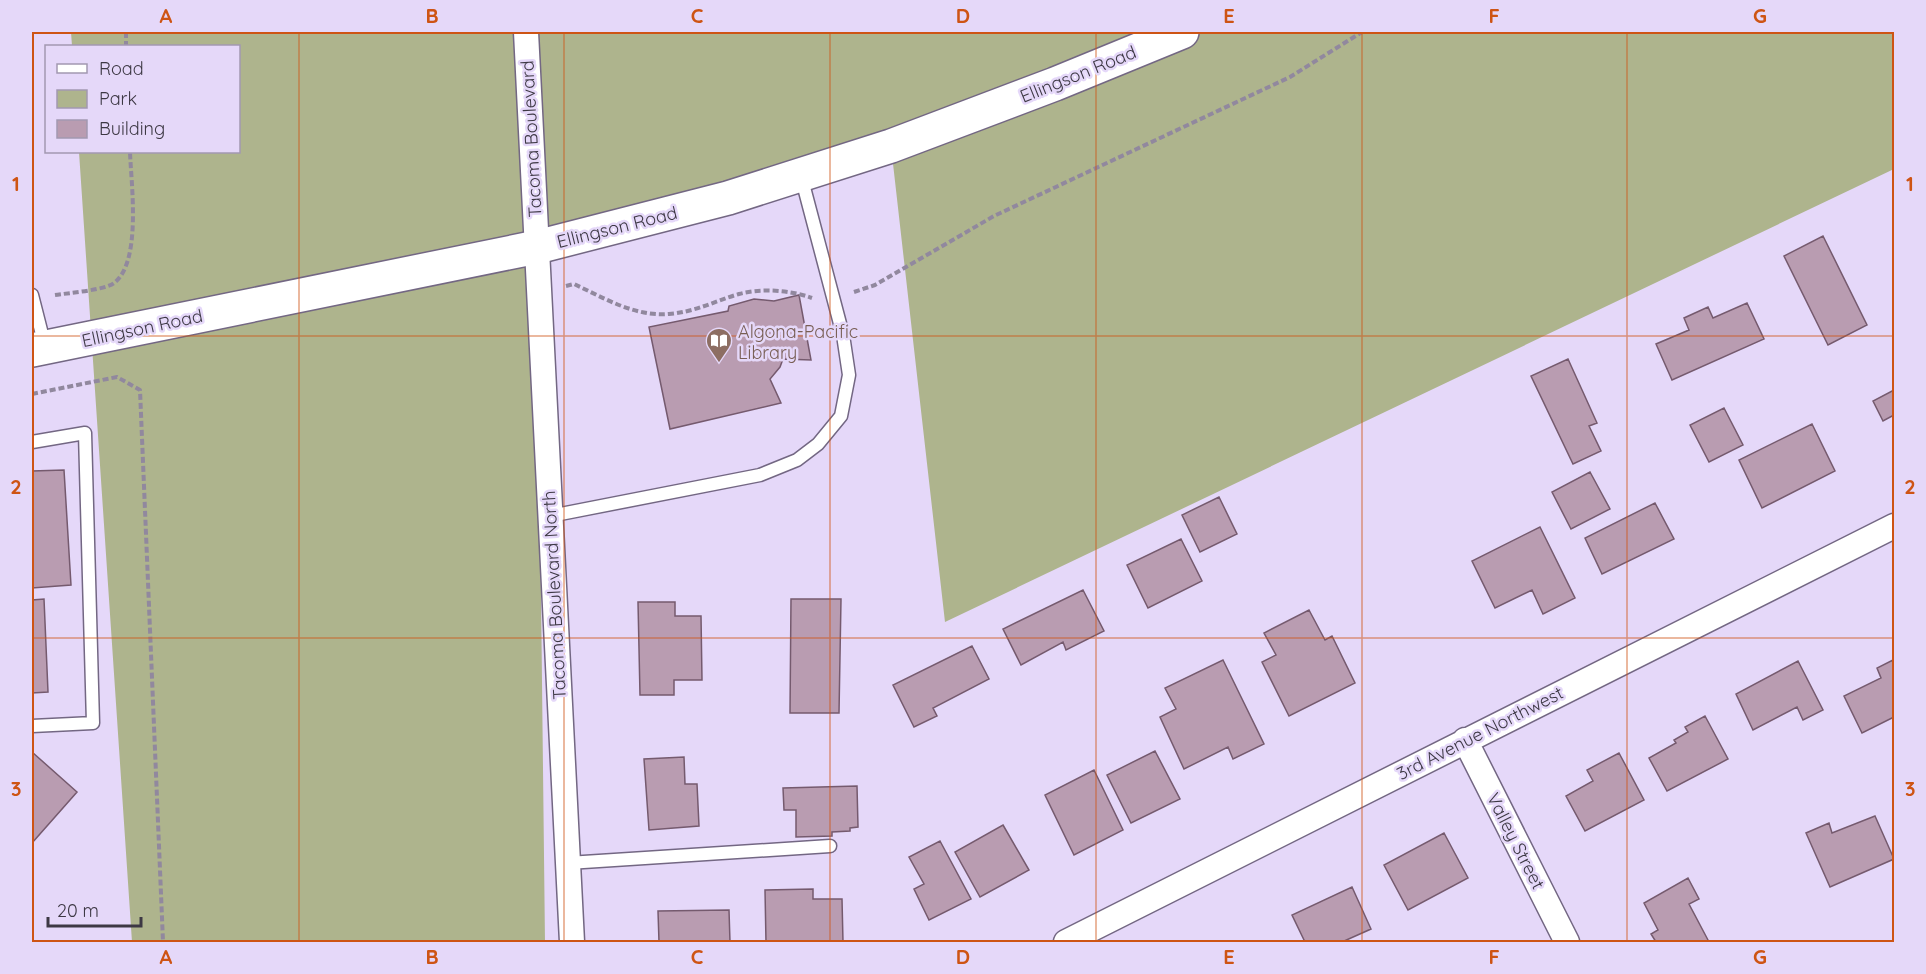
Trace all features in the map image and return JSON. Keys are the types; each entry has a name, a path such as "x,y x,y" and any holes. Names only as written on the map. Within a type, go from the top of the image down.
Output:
{"main road":[{"name":"Ellingson Road","path":"38,349 537,247 728,198 801,176 1055,84 1182,32"}],"street":[{"name":"Tacoma Boulevard","path":"526,32 537,247"},
{"name":"Tacoma Boulevard North","path":"537,247 572,942"},
{"name":"3rd Avenue Northwest","path":"1066,942 1894,526"},
{"name":"Valley Street","path":"1465,740 1567,942"}],"lane":[{"path":"550,516 760,475 797,460 818,444 841,416 849,375 834,299 801,176"},
{"path":"32,297 38,349"},
{"path":"32,442 85,433 93,723 32,726"},
{"path":"568,863 830,846"}],"path":[{"path":"539,293 574,284 635,311 669,314 708,307 740,294 776,291 811,298 834,299 874,285 994,216 1290,77 1362,32"},
{"path":"32,297 113,284 124,272 133,232 130,153"},
{"path":"32,394 117,377 140,390 163,942"}],"green space":[{"path":"71,32 1894,32 1894,169 945,622 891,146 537,247 545,942 132,942 79,153 240,153 240,45 72,45"}],"building":[{"path":"1823,236 1867,325 1828,345 1784,256"},
{"name":"Algona-Pacific Library","path":"799,295 811,360 783,359 780,367 770,379 781,403 670,429 649,327 728,311 729,306 754,299 774,301"},
{"path":"1747,303 1764,339 1672,380 1656,344 1689,330 1684,318 1708,307 1713,318"},
{"path":"1568,359 1597,423 1589,426 1601,451 1573,464 1531,376"},
{"path":"1894,390 1894,415 1883,421 1873,401"},
{"path":"1724,408 1743,445 1709,462 1690,425"},
{"path":"1812,424 1835,471 1762,508 1739,460"},
{"path":"64,470 71,585 32,588 32,471"},
{"path":"1590,472 1610,509 1571,529 1552,492"},
{"path":"1219,497 1237,534 1200,552 1182,515"},
{"path":"1655,503 1674,539 1602,574 1585,538"},
{"path":"1540,527 1575,598 1543,614 1532,590 1495,608 1472,561"},
{"path":"1181,539 1202,581 1148,608 1127,565"},
{"path":"1083,590 1104,631 1066,650 1063,642 1021,665 1003,629"},
{"path":"44,599 48,692 32,693 32,600"},
{"path":"791,599 841,599 839,713 790,713"},
{"path":"638,602 675,602 675,616 701,616 702,680 674,680 674,695 640,695"},
{"path":"1309,610 1325,640 1332,636 1355,683 1289,716 1262,662 1276,655 1264,633"},
{"path":"972,646 989,679 933,708 937,716 914,727 893,685"},
{"path":"1223,660 1264,744 1233,759 1228,747 1184,769 1160,717 1176,709 1165,688"},
{"path":"1893,660 1894,717 1862,733 1844,696 1881,678 1877,668"},
{"path":"1798,661 1823,710 1803,720 1797,707 1753,730 1736,694"},
{"path":"1705,716 1728,759 1667,791 1649,758 1676,743 1674,740 1688,732 1685,727"},
{"path":"1155,751 1180,799 1131,823 1107,775"},
{"path":"32,752 77,792 32,843"},
{"path":"1619,753 1644,800 1585,831 1566,796 1593,781 1587,770"},
{"path":"684,757 685,784 697,784 699,826 649,830 644,759"},
{"path":"1094,770 1123,830 1074,855 1045,795"},
{"path":"857,786 858,827 850,828 850,831 832,832 832,836 796,837 796,810 784,810 783,788"},
{"path":"1875,816 1894,859 1830,887 1806,833 1829,823 1832,833"},
{"path":"1003,825 1029,870 980,897 955,852"},
{"path":"1444,833 1468,878 1408,910 1384,865"},
{"path":"940,841 971,899 929,920 914,889 924,884 909,857"},
{"path":"1688,878 1699,899 1689,904 1708,940 1703,942 1656,942 1651,934 1658,930 1644,903"},
{"path":"1352,887 1371,929 1342,942 1305,942 1292,915"},
{"path":"813,889 813,899 842,899 843,942 766,942 765,890"},
{"path":"729,910 730,942 659,942 658,911"}],"place":[{"name":"Algona-Pacific Library","path":"719,364"}]}
